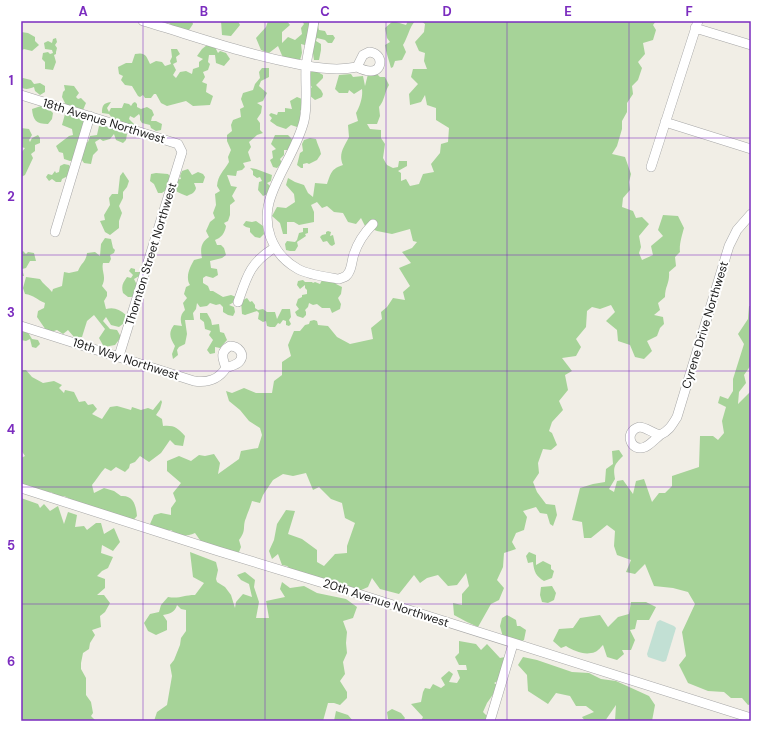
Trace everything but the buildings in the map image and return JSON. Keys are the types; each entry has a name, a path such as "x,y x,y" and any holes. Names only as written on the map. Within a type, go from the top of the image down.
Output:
{"street":[{"path":"143,21 271,59 306,66 345,70 357,67"},
{"path":"314,21 306,66 305,119 299,137 271,196 266,213 268,232 274,248 285,260 299,270 339,279 345,277 350,272 354,253 360,241 373,224"},
{"path":"651,167 696,25 751,45"},
{"name":"18th Avenue Northwest","path":"21,95 178,144 182,152"},
{"path":"55,232 90,116"},
{"path":"665,122 751,149"},
{"name":"Thornton Street Northwest","path":"118,356 182,152"},
{"name":"Cyrene Drive Northwest","path":"660,435 666,433 672,426 676,417 729,246 737,230 751,214"},
{"path":"238,302 246,279 253,266 266,253 274,248"},
{"name":"19th Way Northwest","path":"21,326 194,381 210,381 217,378 226,368"},
{"name":"20th Avenue Northwest","path":"21,488 751,718"},
{"path":"490,721 513,644"}],"green space":[{"path":"159,21 192,21 193,24 189,30 174,29 169,23 161,25"},
{"path":"221,21 238,21 240,25 231,36 222,35"},
{"path":"268,21 287,21 290,25 282,32 282,43 288,37 295,40 302,34 301,28 304,24 302,21 320,21 318,25 319,30 325,31 327,35 333,35 335,38 332,43 328,43 325,40 317,38 316,41 321,44 319,60 314,60 312,47 301,44 302,53 300,60 284,60 278,46 269,53 261,50 256,38 266,27"},
{"path":"393,21 406,25 408,21 415,21 403,45 406,52 402,60 395,61 393,67 391,68 385,45 390,42 387,38 385,28"},
{"path":"421,21 656,21 653,25 656,30 653,40 643,43 645,54 638,62 642,68 638,80 632,86 633,94 627,103 627,112 622,121 622,129 617,146 612,154 625,157 631,174 629,182 630,190 623,198 622,207 633,211 636,218 642,217 649,224 639,236 641,247 639,253 642,260 653,255 651,246 663,236 658,230 663,215 678,216 684,228 680,243 680,252 675,257 676,266 669,272 665,297 658,303 660,310 654,315 663,317 664,324 660,328 657,336 647,341 652,351 644,359 635,357 630,345 618,341 617,330 606,321 615,312 611,305 600,309 592,307 587,311 586,327 576,339 581,347 576,356 562,358 572,371 565,375 568,390 559,401 563,410 552,422 549,431 552,433 557,445 551,450 543,449 538,463 539,473 533,482 537,492 546,504 555,505 557,515 553,526 550,524 547,514 540,513 536,507 523,511 527,517 524,530 516,533 512,542 516,549 504,553 503,567 497,580 504,588 499,600 491,604 478,627 454,615 453,603 462,605 462,594 469,586 466,573 457,585 448,586 438,575 427,578 420,583 414,575 399,594 380,589 372,578 368,587 359,591 300,578 287,566 282,565 278,554 272,559 269,551 274,540 277,524 286,510 295,511 288,534 302,539 317,550 317,562 324,566 335,554 347,553 347,546 355,523 345,518 342,503 331,499 319,487 313,490 306,473 293,476 283,474 273,480 263,495 260,503 252,501 245,521 243,534 239,540 241,547 239,552 228,558 202,543 195,533 182,536 171,530 159,531 150,524 154,515 161,513 171,515 171,508 176,501 173,493 181,483 167,471 167,461 179,456 191,461 199,455 205,456 214,454 220,463 218,474 239,459 241,451 258,448 262,435 260,428 249,421 240,410 229,401 226,391 232,393 244,388 256,393 272,393 274,381 282,375 282,362 291,356 288,345 294,331 300,331 305,325 309,324 310,321 314,320 317,321 318,325 328,326 337,337 350,344 373,339 371,328 382,319 381,312 387,307 393,298 405,300 403,292 410,286 399,268 411,263 402,252 412,248 417,242 413,241 410,229 392,234 377,231 365,226 361,218 356,224 348,222 343,213 334,212 327,206 322,208 317,202 311,205 314,212 314,222 299,225 294,222 287,222 287,234 283,234 280,223 272,216 277,207 286,208 295,202 294,194 286,185 288,178 304,185 308,193 313,197 315,183 327,184 332,172 336,168 343,165 341,154 349,137 348,125 358,121 356,113 361,101 362,89 354,94 349,90 348,93 339,93 335,89 339,75 351,74 353,77 363,76 365,86 368,74 377,74 380,77 385,77 389,85 379,107 380,116 377,124 367,124 370,129 381,130 381,138 385,144 383,158 387,165 393,168 398,167 399,161 407,161 407,166 398,171 401,173 401,181 406,179 410,186 419,184 423,174 434,172 431,164 440,153 441,144 448,142 449,128 436,120 436,108 427,105 425,95 421,102 410,105 409,94 418,84 411,77 413,69 427,69 424,61 425,53 419,51 415,42 424,32 425,24"},
{"path":"21,32 28,33 35,37 35,41 39,45 32,51 24,49 21,51"},
{"path":"56,38 57,42 55,45 57,48 56,54 54,55 56,62 53,70 45,69 45,62 42,59 43,53 53,53 52,50 45,49 44,43 48,41 52,43 53,39"},
{"path":"207,45 215,47 218,53 220,51 226,53 230,59 224,66 216,63 215,55 209,55 208,62 210,64 208,70 203,72 205,77 202,82 207,84 206,92 213,96 210,105 193,106 186,101 167,106 161,103 156,94 154,94 151,98 145,98 143,95 140,97 138,96 132,86 125,85 121,80 123,76 119,74 118,67 126,63 132,63 135,54 141,53 145,55 150,64 156,61 162,62 165,66 171,64 171,49 177,49 180,54 176,57 177,62 173,64 176,70 173,75 176,78 180,72 186,71 192,74 193,69 199,67 199,62 203,59 197,56"},
{"path":"262,68 269,68 269,77 261,81 259,86 267,93 263,101 257,103 262,106 261,113 257,119 260,123 260,130 263,133 257,135 249,142 251,147 248,152 251,161 243,163 245,167 242,170 237,171 236,176 227,175 231,186 237,187 232,196 235,201 230,205 230,215 228,221 224,223 226,226 224,233 215,240 217,245 221,245 224,248 226,255 222,258 210,261 211,268 217,269 218,275 213,278 206,276 203,278 203,283 208,286 210,291 213,291 223,297 231,295 236,297 234,302 229,305 234,307 235,312 233,316 228,315 223,312 223,307 220,304 216,305 210,303 207,306 200,307 197,303 196,309 193,313 194,320 185,320 187,334 185,344 179,347 177,350 178,355 173,359 172,354 175,346 170,333 174,325 182,326 181,318 185,310 183,303 187,298 184,294 186,287 190,285 188,279 189,272 194,260 202,258 202,246 204,241 209,237 206,231 210,222 215,218 213,213 216,205 215,194 220,191 217,186 218,182 229,162 228,157 231,150 227,141 227,135 232,131 231,125 233,120 241,117 240,109 244,107 241,99 243,93 253,90 255,84 260,78 259,72"},
{"path":"311,72 318,72 323,75 323,78 316,85 323,94 322,97 315,100 309,95 312,87 308,83 308,76"},
{"path":"21,79 31,80 34,84 40,83 45,86 45,92 40,95 35,91 34,87 24,89 21,87"},
{"path":"64,85 74,86 79,93 76,97 78,99 81,98 86,103 83,110 78,110 73,105 66,105 62,97 65,90"},
{"path":"297,97 302,99 306,105 300,111 303,119 297,127 291,125 286,129 277,126 270,121 272,118 269,115 271,113 277,115 278,112 285,112 285,108 292,109 290,101"},
{"path":"111,102 107,108 109,112 111,108 122,108 124,103 131,106 135,102 137,107 141,109 147,107 152,110 154,115 151,121 156,121 162,124 161,130 156,131 151,128 150,125 142,123 139,114 134,118 130,116 129,119 134,124 132,128 115,126 113,119 109,114 102,113 102,108 104,105"},
{"path":"41,106 48,108 53,113 52,119 48,124 38,122 34,119 32,109"},
{"path":"70,113 72,116 78,114 87,118 84,143 88,142 90,136 97,135 99,126 106,125 114,130 127,134 126,140 123,143 116,140 114,134 110,139 103,141 100,139 95,142 98,150 93,155 91,164 84,163 79,156 76,160 70,161 64,159 63,153 59,152 56,146 69,136 73,135 72,129 62,125 65,114"},
{"path":"21,128 29,129 32,135 29,140 30,142 32,138 38,135 40,138 40,143 35,145 35,151 31,154 33,158 25,175 21,177 21,153 25,148 21,147"},
{"path":"275,135 288,135 293,140 292,150 284,150 284,155 280,159 282,163 277,168 273,167 270,160 273,158 272,151 276,149 271,144"},
{"path":"310,138 316,139 321,154 317,160 309,164 303,164 303,168 301,168 297,165 300,153 303,151 302,144 304,140"},
{"path":"64,164 69,165 72,171 70,175 62,179 61,182 56,182 52,179 49,181 46,177 48,174 52,175 55,171 56,173 59,172 60,166"},
{"path":"250,168 272,175 271,181 267,183 271,187 268,194 263,196 258,190 259,182 262,181 260,177 257,178 253,175 253,171"},
{"path":"188,169 192,175 198,172 203,174 205,177 203,183 194,183 196,188 195,191 187,196 174,190 158,193 154,184 150,181 151,174 156,173 168,174 174,179 181,179 180,176 182,171"},
{"path":"123,172 129,181 123,192 123,198 119,206 122,213 119,221 119,228 110,235 105,232 100,221 105,220 104,215 110,205 109,198 112,194 118,194 120,176"},
{"path":"246,221 256,221 263,226 264,234 260,238 255,237 250,232 250,228 243,225"},
{"path":"303,228 308,228 308,233 297,242 298,246 295,251 286,250 285,244 287,241 295,242 299,233 303,232"},
{"path":"328,231 331,232 330,236 333,235 335,244 332,246 327,241 323,242 320,237"},
{"path":"105,238 111,239 115,250 114,253 110,255 111,259 109,263 103,263 104,279 102,286 107,292 107,296 104,301 106,309 116,309 126,315 124,323 119,327 111,325 106,317 103,321 110,329 117,330 121,337 115,345 104,347 99,338 105,329 94,315 87,321 82,337 74,337 68,330 63,334 57,330 48,333 37,317 38,311 44,308 45,303 31,295 25,294 23,288 26,277 40,279 52,292 53,289 62,286 64,272 69,273 78,271 86,258 87,253 95,252 100,256 101,244"},
{"path":"23,251 26,254 28,252 34,253 36,261 30,261 26,268 22,269 24,276 21,276 21,252"},
{"path":"131,268 135,269 135,272 140,272 141,275 134,279 137,285 134,297 128,297 123,293 122,286 127,277 131,278 133,275 129,271"},
{"path":"333,279 336,284 342,287 341,294 338,298 341,304 340,309 332,313 330,308 322,308 317,304 313,305 309,303 305,310 306,315 303,318 297,316 295,312 299,309 296,305 298,299 302,297 302,295 307,294 305,285 300,289 297,285 298,281 303,280 305,282 315,282 320,284 322,280"},
{"path":"247,298 250,302 252,301 255,308 258,310 263,309 267,312 275,312 277,319 282,309 290,309 291,317 289,320 291,324 289,326 286,325 286,321 283,320 275,327 270,327 267,326 266,321 263,322 258,319 259,313 257,311 245,315 242,314 241,301"},
{"path":"749,306 751,306 751,365 744,375 746,383 739,392 738,404 751,391 751,704 748,705 742,698 731,698 724,692 708,691 688,683 679,665 686,656 682,632 695,604 688,592 673,588 654,586 645,564 635,574 626,572 631,560 617,555 614,546 615,531 607,525 591,538 584,538 582,522 572,520 580,488 605,482 606,469 613,464 612,451 619,450 623,456 615,466 615,479 609,489 614,492 617,481 623,480 633,494 636,481 644,479 652,502 659,493 665,493 672,486 672,476 699,467 700,436 713,436 718,440 724,433 722,421 726,407 718,403 720,396 728,399 733,391 733,379 744,344 738,334 748,319"},
{"path":"200,313 207,313 212,325 219,324 220,332 224,333 227,340 220,348 215,347 215,353 210,354 207,350 213,340 209,335 211,331 205,329 204,322 200,319"},
{"path":"21,331 27,331 32,339 38,340 40,344 36,348 32,347 30,339 26,341 21,340"},
{"path":"21,370 26,370 32,377 43,383 54,381 62,385 59,388 64,393 65,390 74,392 79,402 85,401 88,405 93,404 97,409 92,414 102,419 110,407 117,406 131,410 132,407 141,410 148,408 153,410 161,400 162,402 160,409 156,415 162,419 163,426 176,428 185,436 183,446 175,445 170,440 161,453 149,462 140,456 135,462 130,464 129,468 125,472 116,467 111,471 105,468 92,485 94,493 104,488 114,491 121,496 132,499 137,516 128,526 64,496 57,496 51,492 47,493 21,486 21,458 25,456 21,450"},
{"path":"21,498 38,504 40,508 44,504 50,511 58,506 64,524 68,512 77,515 75,527 84,526 87,530 96,523 101,523 104,534 114,528 120,542 113,551 102,545 101,553 113,557 108,568 97,576 105,579 105,588 97,595 104,595 110,603 105,612 100,616 101,627 92,630 95,635 90,643 89,649 83,653 81,663 81,669 86,678 86,695 91,702 93,713 91,716 96,721 21,721"},
{"path":"190,552 216,562 218,570 216,579 217,582 225,587 231,595 235,608 236,602 243,594 252,597 249,584 241,580 237,575 245,572 255,580 254,587 259,602 256,618 269,618 266,601 285,597 280,589 282,582 290,588 304,586 317,593 346,599 357,607 353,618 343,621 347,632 347,653 343,662 345,674 340,681 347,692 347,698 340,705 328,703 323,721 154,721 157,712 167,705 172,676 170,665 174,660 181,638 186,631 186,610 181,609 177,605 172,612 163,615 167,621 167,630 156,635 148,631 144,623 150,614 159,612 161,605 168,597 176,598 195,595 204,583 193,577"},
{"path":"529,552 536,555 536,565 543,561 551,565 551,569 554,571 552,578 544,581 537,575 533,562 528,563 526,556"},
{"path":"552,586 556,593 554,600 548,603 542,602 540,595 541,587"},
{"path":"631,602 646,602 656,607 649,620 637,620 635,629 630,630 635,640 631,650 622,650 624,654 617,660 607,657 603,645 595,652 584,653 566,646 561,648 553,641 559,629 573,628 580,618 600,615 608,627 618,617 629,614"},
{"path":"507,615 516,620 517,626 520,626 526,630 524,640 516,644 504,641 500,626 502,618"},
{"path":"660,620 676,628 666,661 663,662 648,657 647,654 657,622"},
{"path":"459,641 476,644 481,650 487,644 500,658 505,657 505,665 502,665 500,680 494,683 499,686 487,703 483,712 490,721 421,721 423,717 411,704 421,702 425,688 430,689 433,684 441,688 445,685 441,678 449,671 453,674 449,682 457,683 460,678 457,670 467,670 466,665 459,665 455,657 459,653"},
{"path":"523,657 537,660 572,672 589,673 601,679 616,681 649,696 655,705 652,721 615,721 616,705 605,721 585,721 582,717 594,712 586,706 576,706 570,696 556,693 548,704 528,691 527,675 518,665"},
{"path":"392,709 401,713 405,718 403,721 389,721 387,712"},
{"path":"336,711 348,715 353,721 334,721"}]}
